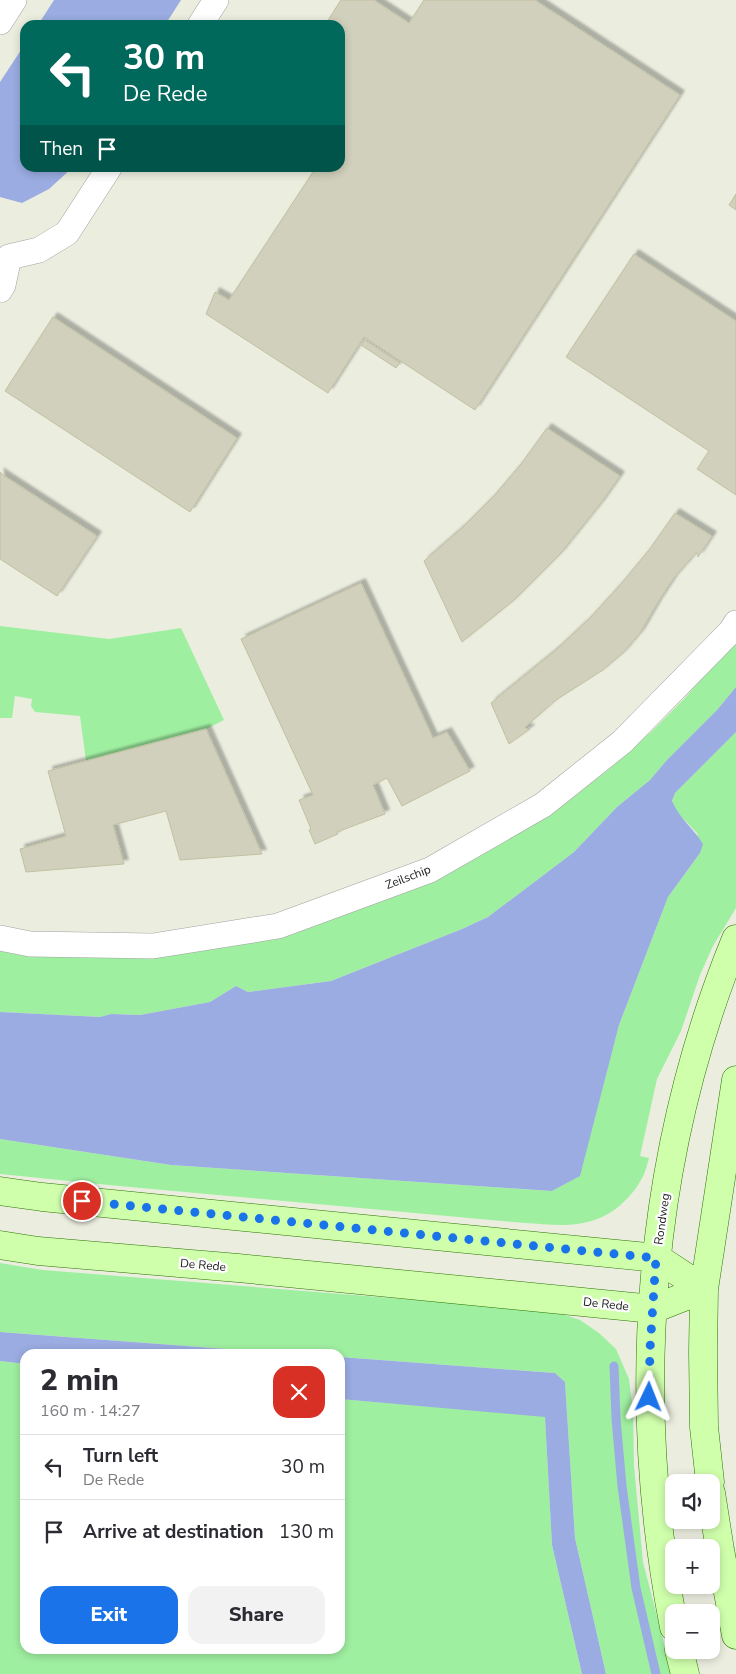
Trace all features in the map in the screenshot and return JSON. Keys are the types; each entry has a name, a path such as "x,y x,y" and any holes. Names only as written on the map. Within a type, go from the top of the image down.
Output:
{"main road":[{"name":"Rondweg","path":"670,1604 662,1565 651,1460 649,1397 656,1258 678,1121 691,1067 704,1024 736,938"},
{"path":"709,1474 704,1427 704,1289 736,1080"},
{"path":"0,1191 42,1197 656,1258 704,1289"},
{"name":"De Rede","path":"0,1245 38,1251 247,1269 653,1309 704,1289"},
{"path":"717,1529 736,1635"},
{"path":"681,1659 685,1674"}],"street":[{"path":"0,22 14,0"},
{"path":"203,20 216,0"},
{"path":"0,290 3,285 4,252 39,250 68,233 106,172"},
{"name":"Zeilschip","path":"0,938 30,944 153,946 278,926 430,870 543,805 622,742 731,631 736,623"}],"green space":[{"path":"0,626 109,639 181,628 224,720 206,729 86,761 80,716 35,712 31,706 32,699 15,696 12,718 0,718"},
{"path":"736,639 736,687 717,710 666,761 650,780 617,807 574,852 488,917 331,981 248,992 236,986 210,1002 140,1015 111,1014 100,1017 0,1012 0,950 123,954 436,877 489,851 554,811 604,773 651,732 684,699"},
{"path":"736,732 736,908 713,946 700,975 681,1031 657,1079 640,1156 649,1158 644,1175 624,1202 601,1218 569,1225 525,1223 0,1174 0,1139 171,1165 552,1191 579,1176 619,1025 668,897 700,853 697,833 675,810 672,802 675,793"},
{"path":"0,1263 43,1270 553,1311 580,1320 599,1333 616,1349 629,1379 633,1411 634,1466 643,1562 665,1647 665,1659 668,1659 672,1674 606,1674 575,1538 565,1382 555,1373 345,1357 345,1349 227,1349 0,1332"},
{"path":"0,1361 20,1363 20,1654 345,1654 345,1399 545,1416 552,1545 582,1674 0,1674"}],"water":[{"path":"54,0 181,0 168,20 41,20"},
{"path":"20,52 20,172 68,172 49,189 22,203 0,197 0,82"},
{"path":"736,687 736,732 675,793 672,801 703,844 700,853 668,897 619,1025 580,1176 552,1191 171,1165 0,1139 0,1012 100,1017 111,1014 140,1015 210,1002 236,986 248,992 331,981 462,929 488,917 574,852 617,807 650,780 666,761 717,710"},
{"path":"0,1332 227,1349 20,1349 20,1363 0,1361"},
{"path":"345,1357 555,1373 565,1382 575,1538 606,1674 582,1674 552,1545 545,1417 345,1399"}],"building":[{"path":"341,0 374,0 409,23 424,0 535,0 680,95 475,410 364,337 328,393 206,314 215,292 229,300 313,172 345,172 345,20 328,20"},
{"path":"736,194 736,210 729,205"},
{"path":"634,254 736,321 736,495 697,469 709,451 566,357"},
{"path":"53,317 237,438 190,512 5,391"},
{"path":"365,340 400,363 396,368 361,345"},
{"path":"547,428 620,476 560,554 513,601 462,642 424,561 462,528 493,497 521,464"},
{"path":"0,472 97,536 57,596 0,559"},
{"path":"675,513 712,536 698,557 696,553 673,579 640,633 623,653 603,670 556,700 525,727 530,729 509,744 491,703 556,650 589,619 649,550"},
{"path":"361,583 433,738 447,732 470,771 402,806 387,778 373,785 385,814 337,832 338,834 315,844 299,800 313,795 241,639"},
{"path":"206,729 262,854 180,860 166,811 113,825 124,864 26,872 20,849 66,836 48,771"}],"waterway":[{"path":"614,1366 616,1419 622,1486 636,1588 656,1674"}],"route":[{"path":"82,1201 656,1258 649,1397"}]}
